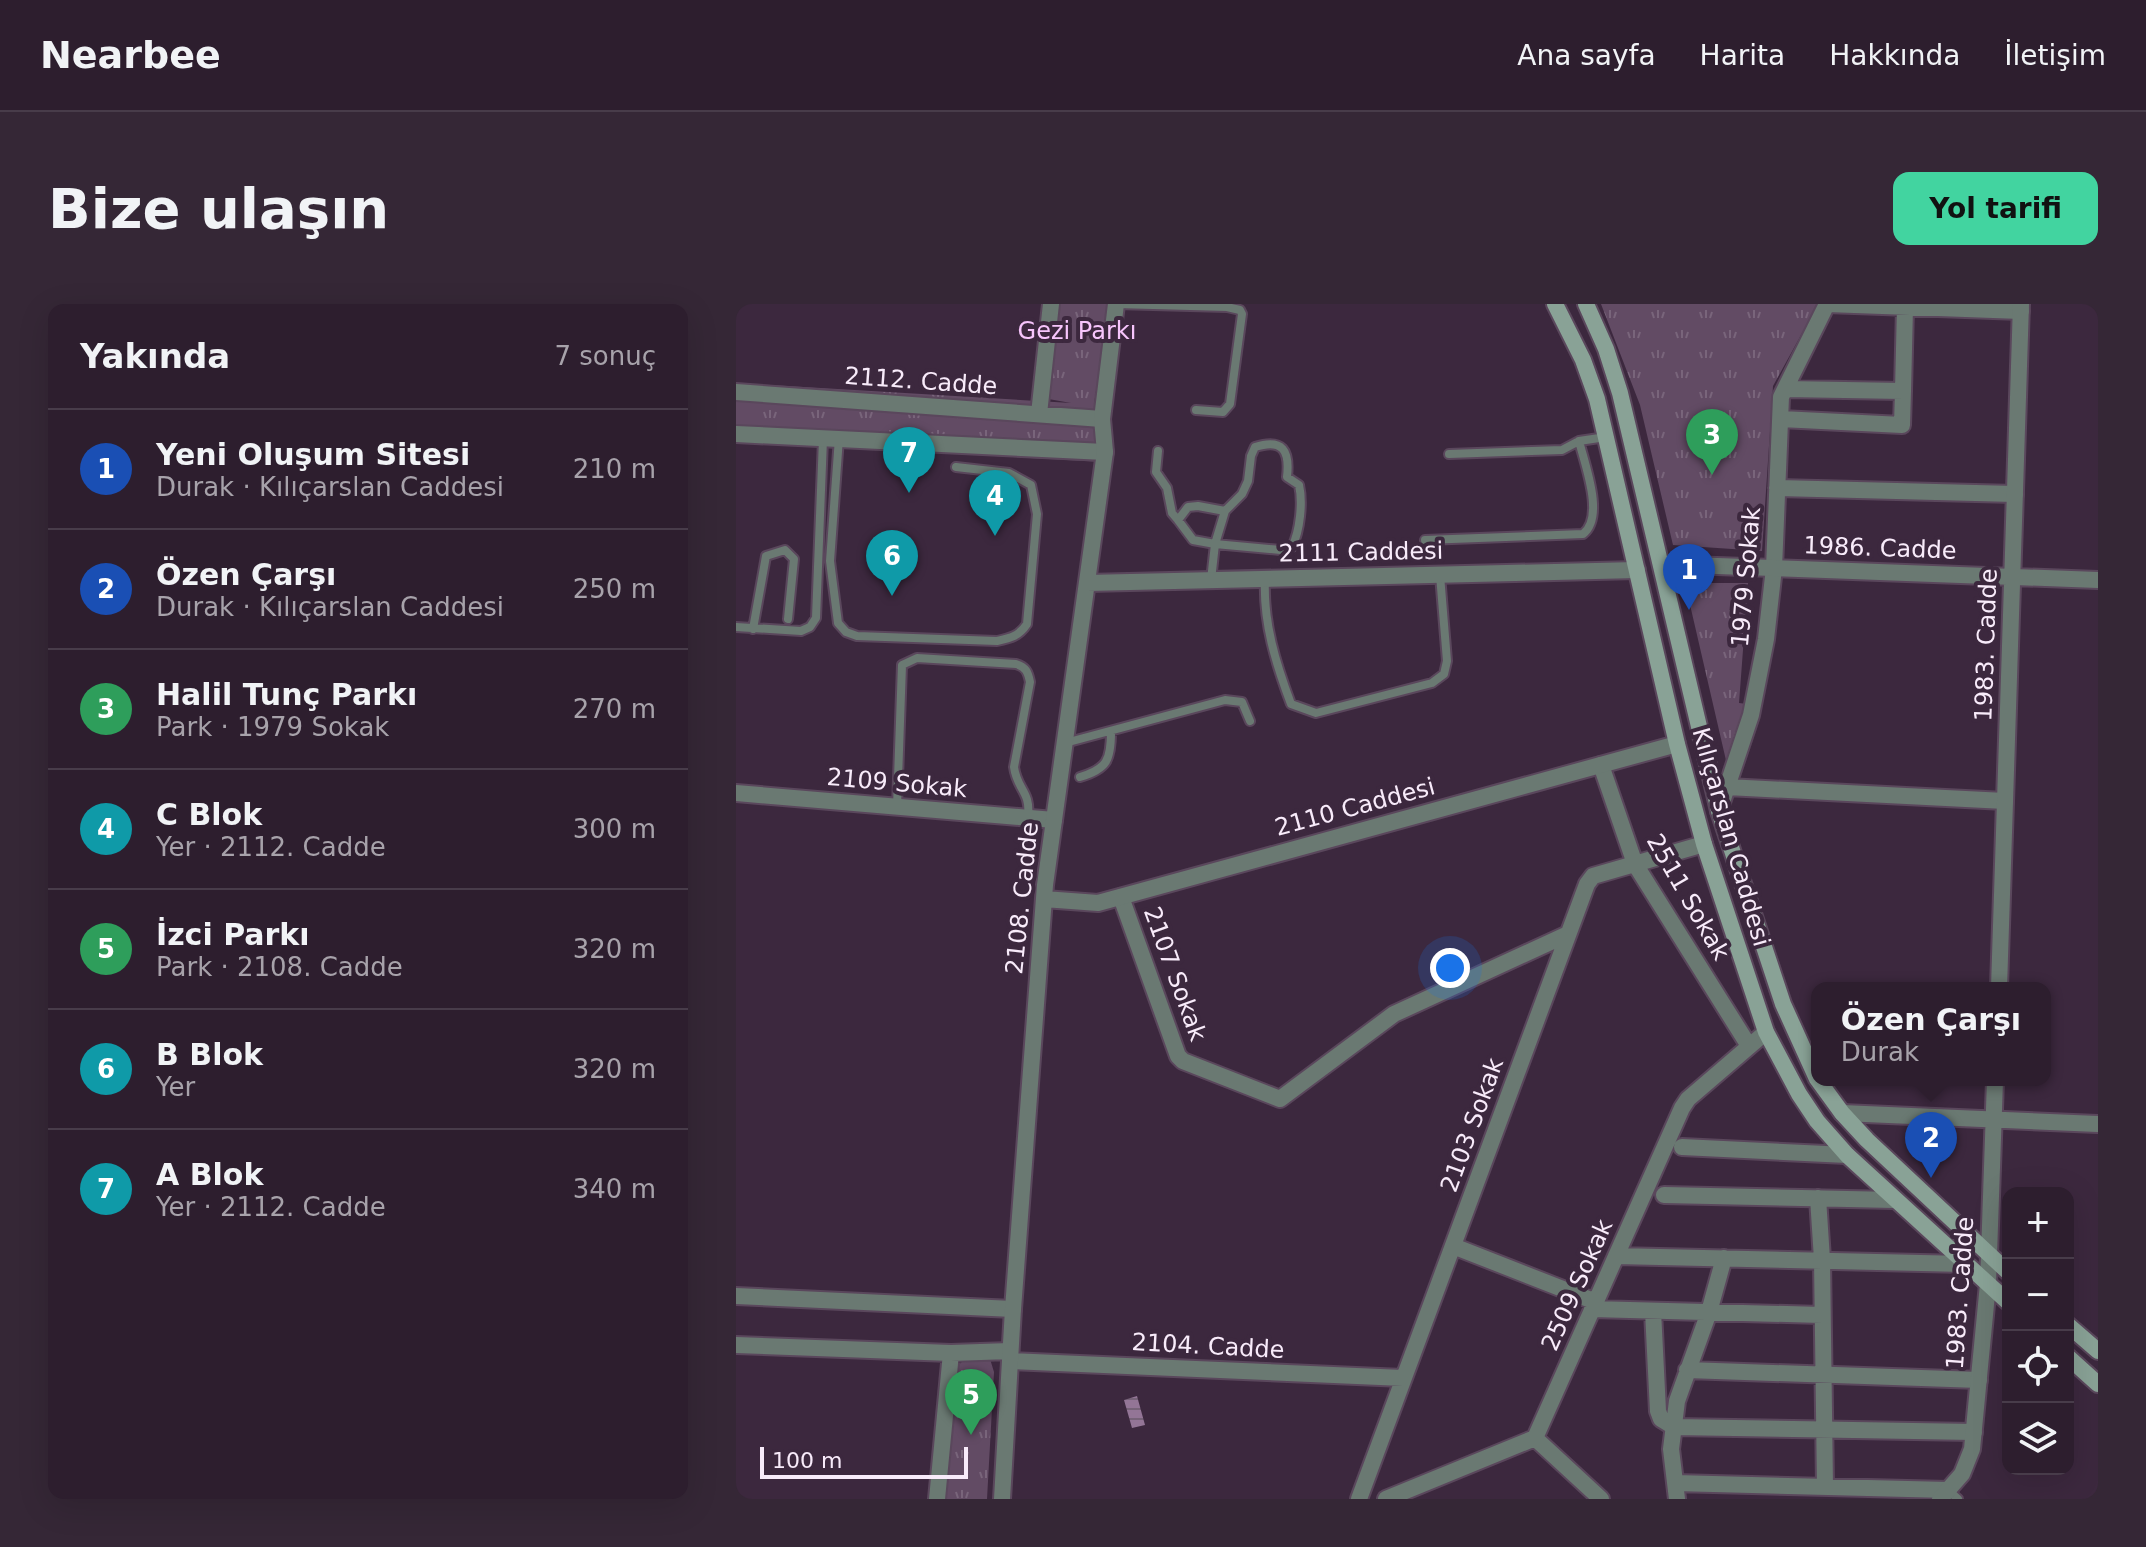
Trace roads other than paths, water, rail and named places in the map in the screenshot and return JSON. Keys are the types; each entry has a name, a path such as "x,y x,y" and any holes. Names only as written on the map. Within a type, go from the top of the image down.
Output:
{"main road":[{"name":"Kılıçarslan Caddesi","path":"1555,304 1583,360 1597,399 1677,744 1704,844 1766,1032 1799,1094 1817,1121 1847,1155 2002,1297"},
{"name":"Kılıçarslan Caddesi","path":"1586,304 1606,349 1620,393 1719,811 1783,1004 1811,1066"},
{"path":"1637,570 1661,564"},
{"name":"Kılıçarslan Caddesi","path":"1822,1086 1867,1140 2002,1267"},
{"path":"2074,1330 2098,1351"},
{"path":"2074,1362 2098,1384"}],"street":[{"path":"1039,414 1051,304"},
{"name":"2108. Cadde","path":"1002,1499 1044,899 1105,452 1102,419 1116,304"},
{"path":"1827,304 2021,307"},
{"name":"1979 Sokak","path":"1719,811 1759,681 1774,568 1781,397 1827,304"},
{"path":"1781,419 1902,425 1905,307"},
{"name":"1983. Cadde","path":"1999,982 2021,307"},
{"path":"1786,389 1903,391"},
{"name":"2112. Cadde","path":"736,392 1102,419"},
{"path":"736,434 1105,452"},
{"path":"1777,488 2015,494"},
{"name":"1986. Cadde","path":"1661,564 2098,580"},
{"name":"2111 Caddesi","path":"1087,583 1637,570"},
{"name":"2110 Caddesi","path":"1044,899 1094,904 1677,744"},
{"name":"2511 Sokak","path":"1601,765 1635,864 1749,1046"},
{"path":"1727,787 2005,801"},
{"name":"2109 Sokak","path":"736,793 1054,820"},
{"name":"2103 Sokak","path":"1359,1499 1590,880 1704,844"},
{"name":"2107 Sokak","path":"1121,897 1178,1056 1183,1061 1274,1099 1285,1097 1394,1014 1568,934"},
{"name":"2509 Sokak","path":"1535,1438 1685,1103 1766,1032"},
{"name":"1983. Cadde","path":"1949,1496 1968,1462 1974,1432 1988,1284 1995,1086"},
{"path":"1842,1113 2098,1124"},
{"path":"1682,1147 1847,1155"},
{"path":"1664,1195 1894,1200"},
{"path":"1818,1198 1822,1259 1825,1487"},
{"path":"1453,1246 1594,1306 1653,1311 1822,1315"},
{"path":"1616,1256 1965,1264"},
{"path":"1724,1258 1709,1312 1677,1401 1671,1449 1676,1491 1825,1487 1949,1496"},
{"path":"736,1296 1013,1309"},
{"path":"1653,1311 1658,1411 1661,1419 1674,1427 1974,1432"},
{"name":"2104. Cadde","path":"736,1345 951,1353 1403,1378"},
{"path":"937,1499 951,1353"},
{"path":"1687,1370 1979,1380"},
{"path":"1386,1499 1535,1438 1601,1499"}],"lane":[{"path":"1116,304 1240,310 1242,314 1230,404 1223,412 1196,410"},
{"path":"1449,454 1562,450 1579,441 1607,437"},
{"path":"831,438 830,561 838,623 846,632 857,636 997,641 1022,633 1027,624 1037,514 1031,485 1009,473 956,467"},
{"path":"736,627 801,631 810,627 816,618 831,438"},
{"path":"1425,540 1583,534 1589,529 1594,515 1579,441"},
{"path":"1158,451 1156,472 1167,488 1172,513 1183,531 1193,540 1215,544 1262,549 1292,547 1296,539 1301,493 1299,485 1287,477 1287,452 1274,444 1255,447 1242,494 1225,511 1215,544 1211,580"},
{"path":"1178,520 1188,507 1225,511"},
{"path":"753,629 766,556 785,550 794,559 788,619"},
{"path":"1265,579 1264,599 1269,635 1285,689 1291,704 1316,713 1432,683 1444,674 1447,661 1440,574"},
{"path":"897,807 902,665 917,658 1016,664 1023,666 1030,682 1014,767 1015,778 1030,801 1028,818"},
{"path":"1065,744 1225,700 1242,702 1250,721"},
{"path":"1080,777 1098,771 1107,762 1111,732"}],"place":[{"name":"Halil Tunç Parkı","path":"1712,475"},
{"name":"A Blok","path":"909,493"},
{"name":"C Blok","path":"995,536"},
{"name":"B Blok","path":"892,596"},
{"name":"Yeni Oluşum Sitesi","path":"1689,610"},
{"name":"Özen Çarşı","path":"1931,1178"},
{"name":"İzci Parkı","path":"971,1435"}],"park label":[{"name":"Gezi Parkı","path":"1077,331"}]}
